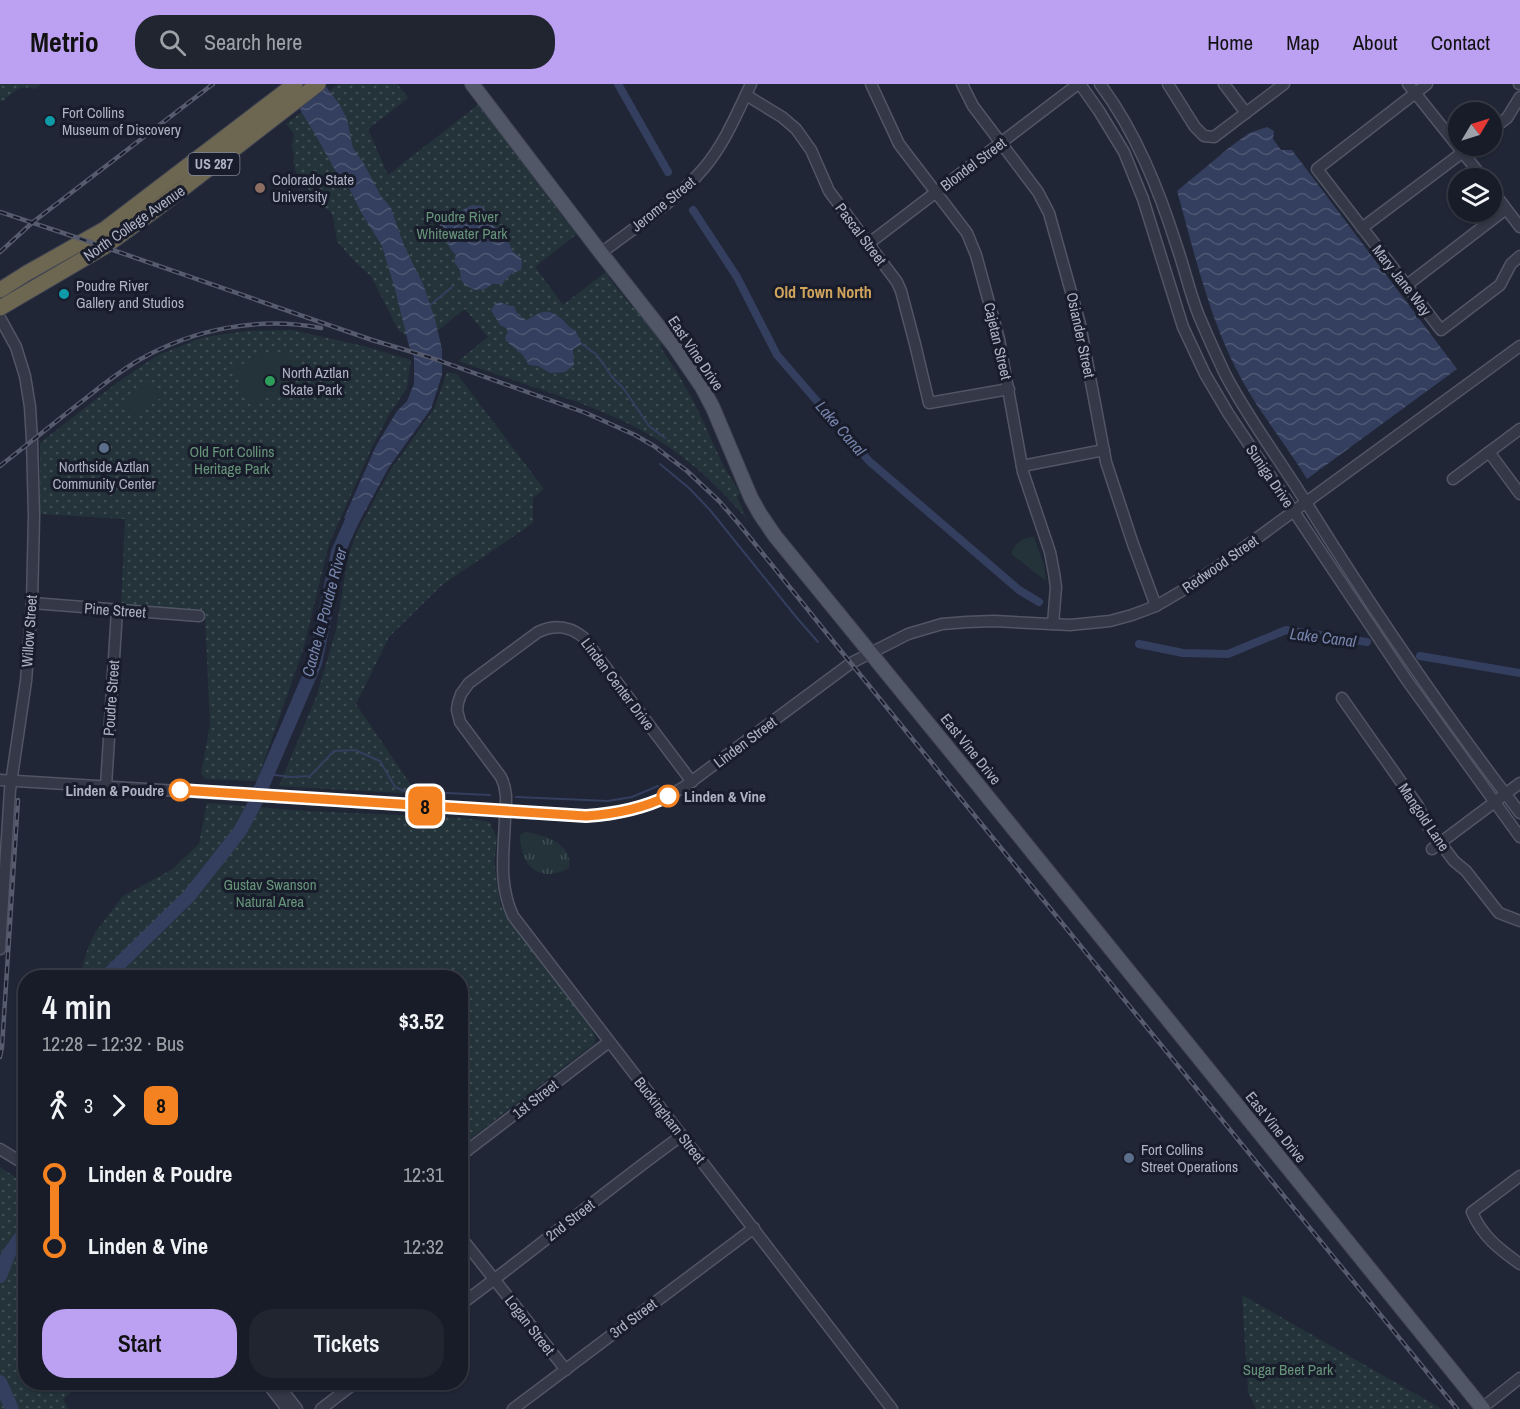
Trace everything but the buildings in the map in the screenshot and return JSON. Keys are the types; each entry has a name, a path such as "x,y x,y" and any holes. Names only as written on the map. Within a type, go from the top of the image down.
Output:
{"highway":[{"name":"North College Avenue","path":"0,308 104,247 268,113 295,84"},
{"name":"North College Avenue","path":"0,290 105,229 268,113 318,84"}],"main road":[{"name":"East Vine Drive","path":"472,84 674,346 702,387 743,481 760,514 775,536 1483,1408"}],"street":[{"name":"Jerome Street","path":"601,253 675,197 704,168 727,136 751,84"},
{"name":"Cajetan Street","path":"871,84 899,144 973,245 999,339 1028,487 1050,552 1056,587 1053,624"},
{"name":"Osiander Street","path":"962,84 973,106 1038,192 1049,213 1080,321 1106,462 1156,606"},
{"name":"Blondel Street","path":"868,244 1079,84"},
{"name":"Suniga Drive","path":"1079,84 1124,152 1143,199 1183,327 1205,374 1228,413 1406,679 1520,837"},
{"name":"Suniga Drive","path":"1100,84 1112,100 1136,143 1159,197 1199,316 1250,418 1329,541 1437,699 1520,813"},
{"path":"1168,84 1195,127 1204,136 1214,137 1284,84"},
{"path":"1224,84 1246,113"},
{"path":"1426,84 1412,88 1448,128"},
{"name":"Mary Jane Way","path":"1412,88 1317,169 1441,330 1500,285 1511,264 1520,256"},
{"name":"Pascal Street","path":"746,95 782,117 796,129 811,150 829,191 897,282 929,403 1009,389"},
{"path":"1502,122 1507,118 1520,97"},
{"path":"1362,228 1458,156"},
{"path":"1502,204 1520,227"},
{"path":"1407,285 1506,209"},
{"name":"Willow Street","path":"0,318 12,338 25,376 30,407 34,516 32,603 26,681 6,780 10,790 0,949"},
{"name":"Redwood Street","path":"870,652 908,634 942,624 994,621 1070,625 1110,621 1156,606 1216,568 1520,346"},
{"path":"1453,479 1520,429"},
{"path":"1023,466 1104,450"},
{"path":"1489,452 1515,481 1520,494"},
{"name":"Pine Street","path":"32,603 199,616"},
{"name":"Poudre Street","path":"106,786 117,610"},
{"name":"Linden Center Drive","path":"505,810 504,783 460,722 458,703 469,683 538,632 555,626 568,628 583,637 692,782"},
{"name":"Linden Street","path":"6,780 586,816 618,813 657,802 692,782 851,663 870,652"},
{"name":"Mangold Lane","path":"1342,698 1418,806 1436,846 1466,871 1499,913 1520,921"},
{"path":"1436,846 1520,783"},
{"name":"Buckingham Street","path":"505,810 502,881 510,910 520,926 892,1409"},
{"name":"1st Street","path":"468,1150 609,1042"},
{"name":"2nd Street","path":"468,1299 619,1181 681,1136"},
{"path":"0,1149 18,1160"},
{"path":"1520,1176 1472,1212 1477,1225 1489,1239 1520,1264"},
{"name":"3rd Street","path":"513,1409 754,1228"},
{"name":"Logan Street","path":"468,1246 566,1370"},
{"path":"1483,1408 1520,1378"},
{"path":"272,1390 287,1409"},
{"path":"282,1390 297,1409"},
{"path":"321,1409 346,1390"}],"green space":[{"path":"0,84 41,84 35,89 18,90 0,101"},
{"name":"Poudre River Whitewater Park","path":"338,84 397,84 408,98 368,129 388,175 479,104 565,220 578,233 535,267 563,305 607,271 609,278 661,342 661,348 696,406 723,465 740,493 737,497 747,519 693,465 643,431 578,403 458,361 488,337 465,309 428,338 414,339 399,331 371,276 337,241 330,211 321,206 296,172 293,162 294,134 286,124"},
{"name":"Old Fort Collins Heritage Park","path":"292,330 363,346 411,360 407,388 373,445 329,544 303,650 257,781 206,779 201,774 210,725 205,614 121,605 125,519 40,514 40,443 118,382 158,355 204,337 248,331"},
{"name":"North Aztlan Skate Park","path":"264,354 297,358 303,372 302,377 252,407 239,385 241,383 234,369"},
{"path":"447,372 457,374 544,489 533,498 533,523 442,585 389,637 356,704 417,794 279,786 317,695 336,630 348,557 357,532 391,469 434,409"},
{"path":"152,382 161,398 132,415 123,400"},
{"path":"1034,537 1044,565 1046,581 1011,554 1018,543"},
{"name":"Gustav Swanson Natural Area","path":"207,803 308,811 464,818 490,822 497,839 494,861 500,904 515,929 589,1025 595,1036 595,1043 468,1141 468,970 81,970 95,933 123,896 171,870 199,844"},
{"path":"525,832 548,838 562,846 569,859 569,868 549,874 534,869 528,863 521,846 520,835"},
{"path":"0,1167 18,1179 18,1390 74,1390 63,1399 68,1409 0,1409"},
{"name":"Sugar Beet Park","path":"1242,1295 1442,1409 1256,1409 1248,1392"}],"water":[{"path":"284,84 324,84 340,105 347,119 353,148 381,196 391,208 403,243 423,284 442,349 442,375 431,409 389,467 357,526 344,518 376,446 397,411 407,401 414,384 414,357 382,246"},
{"path":"1267,127 1274,131 1273,139 1281,150 1292,150 1457,369 1307,479 1250,395 1231,359 1212,313 1177,191 1249,133"},
{"path":"472,205 482,206 490,217 491,224 503,233 512,250 522,261 521,270 511,274 502,284 492,284 485,289 475,290 461,280 460,270 454,262 456,255 450,249 440,228 441,222"},
{"path":"500,302 514,306 522,318 527,320 541,313 553,313 575,330 582,344 573,349 574,365 565,372 550,373 538,366 529,365 523,355 506,341 505,337 508,332 500,325 491,310 495,304"}],"waterway":[{"name":"Lake Canal","path":"618,84 668,172"},
{"name":"Lake Canal","path":"693,210 737,277 777,355 869,461 1019,590 1039,602"},
{"path":"429,306 452,287"},
{"path":"582,344 597,355 649,426 665,438"},
{"path":"660,464 689,488 710,510 818,642"},
{"name":"Cache la Poudre River","path":"113,970 189,896 240,831 254,805 315,663 338,552 359,505"},
{"name":"Lake Canal","path":"1139,644 1183,653 1228,654 1286,630 1367,642"},
{"name":"Lake Canal","path":"1420,656 1520,673"},
{"path":"267,774 291,777 310,776 334,751 355,750 380,761 395,787 404,791 490,795"},
{"path":"516,797 608,801 632,797 658,786"},
{"name":"Cache la Poudre River","path":"0,1276 8,1255 18,1241"},
{"name":"Cache la Poudre River","path":"0,1382 12,1409"}],"railway":[{"path":"0,252 33,222 213,84"},
{"path":"0,212 372,340 429,357 586,413 635,435 687,471 719,501 739,524 1457,1409"},
{"path":"0,466 113,377 160,349 204,333 227,328 274,324 321,328"},
{"path":"0,1057 18,800"}],"bus line":[{"name":"8","path":"180,790 586,816 636,809 668,796"}],"place":[{"name":"Fort Collins Museum of Discovery","path":"50,121"},
{"name":"Colorado State University","path":"260,188"},
{"name":"Poudre River Gallery and Studios","path":"64,294"},
{"name":"North Aztlan Skate Park","path":"270,381"},
{"name":"Northside Aztlan Community Center","path":"104,448"},
{"name":"Linden & Poudre","path":"180,790"},
{"name":"Linden & Vine","path":"668,796"},
{"name":"Fort Collins Street Operations","path":"1129,1158"}],"district":[{"name":"Old Town North","path":"823,292"}]}
